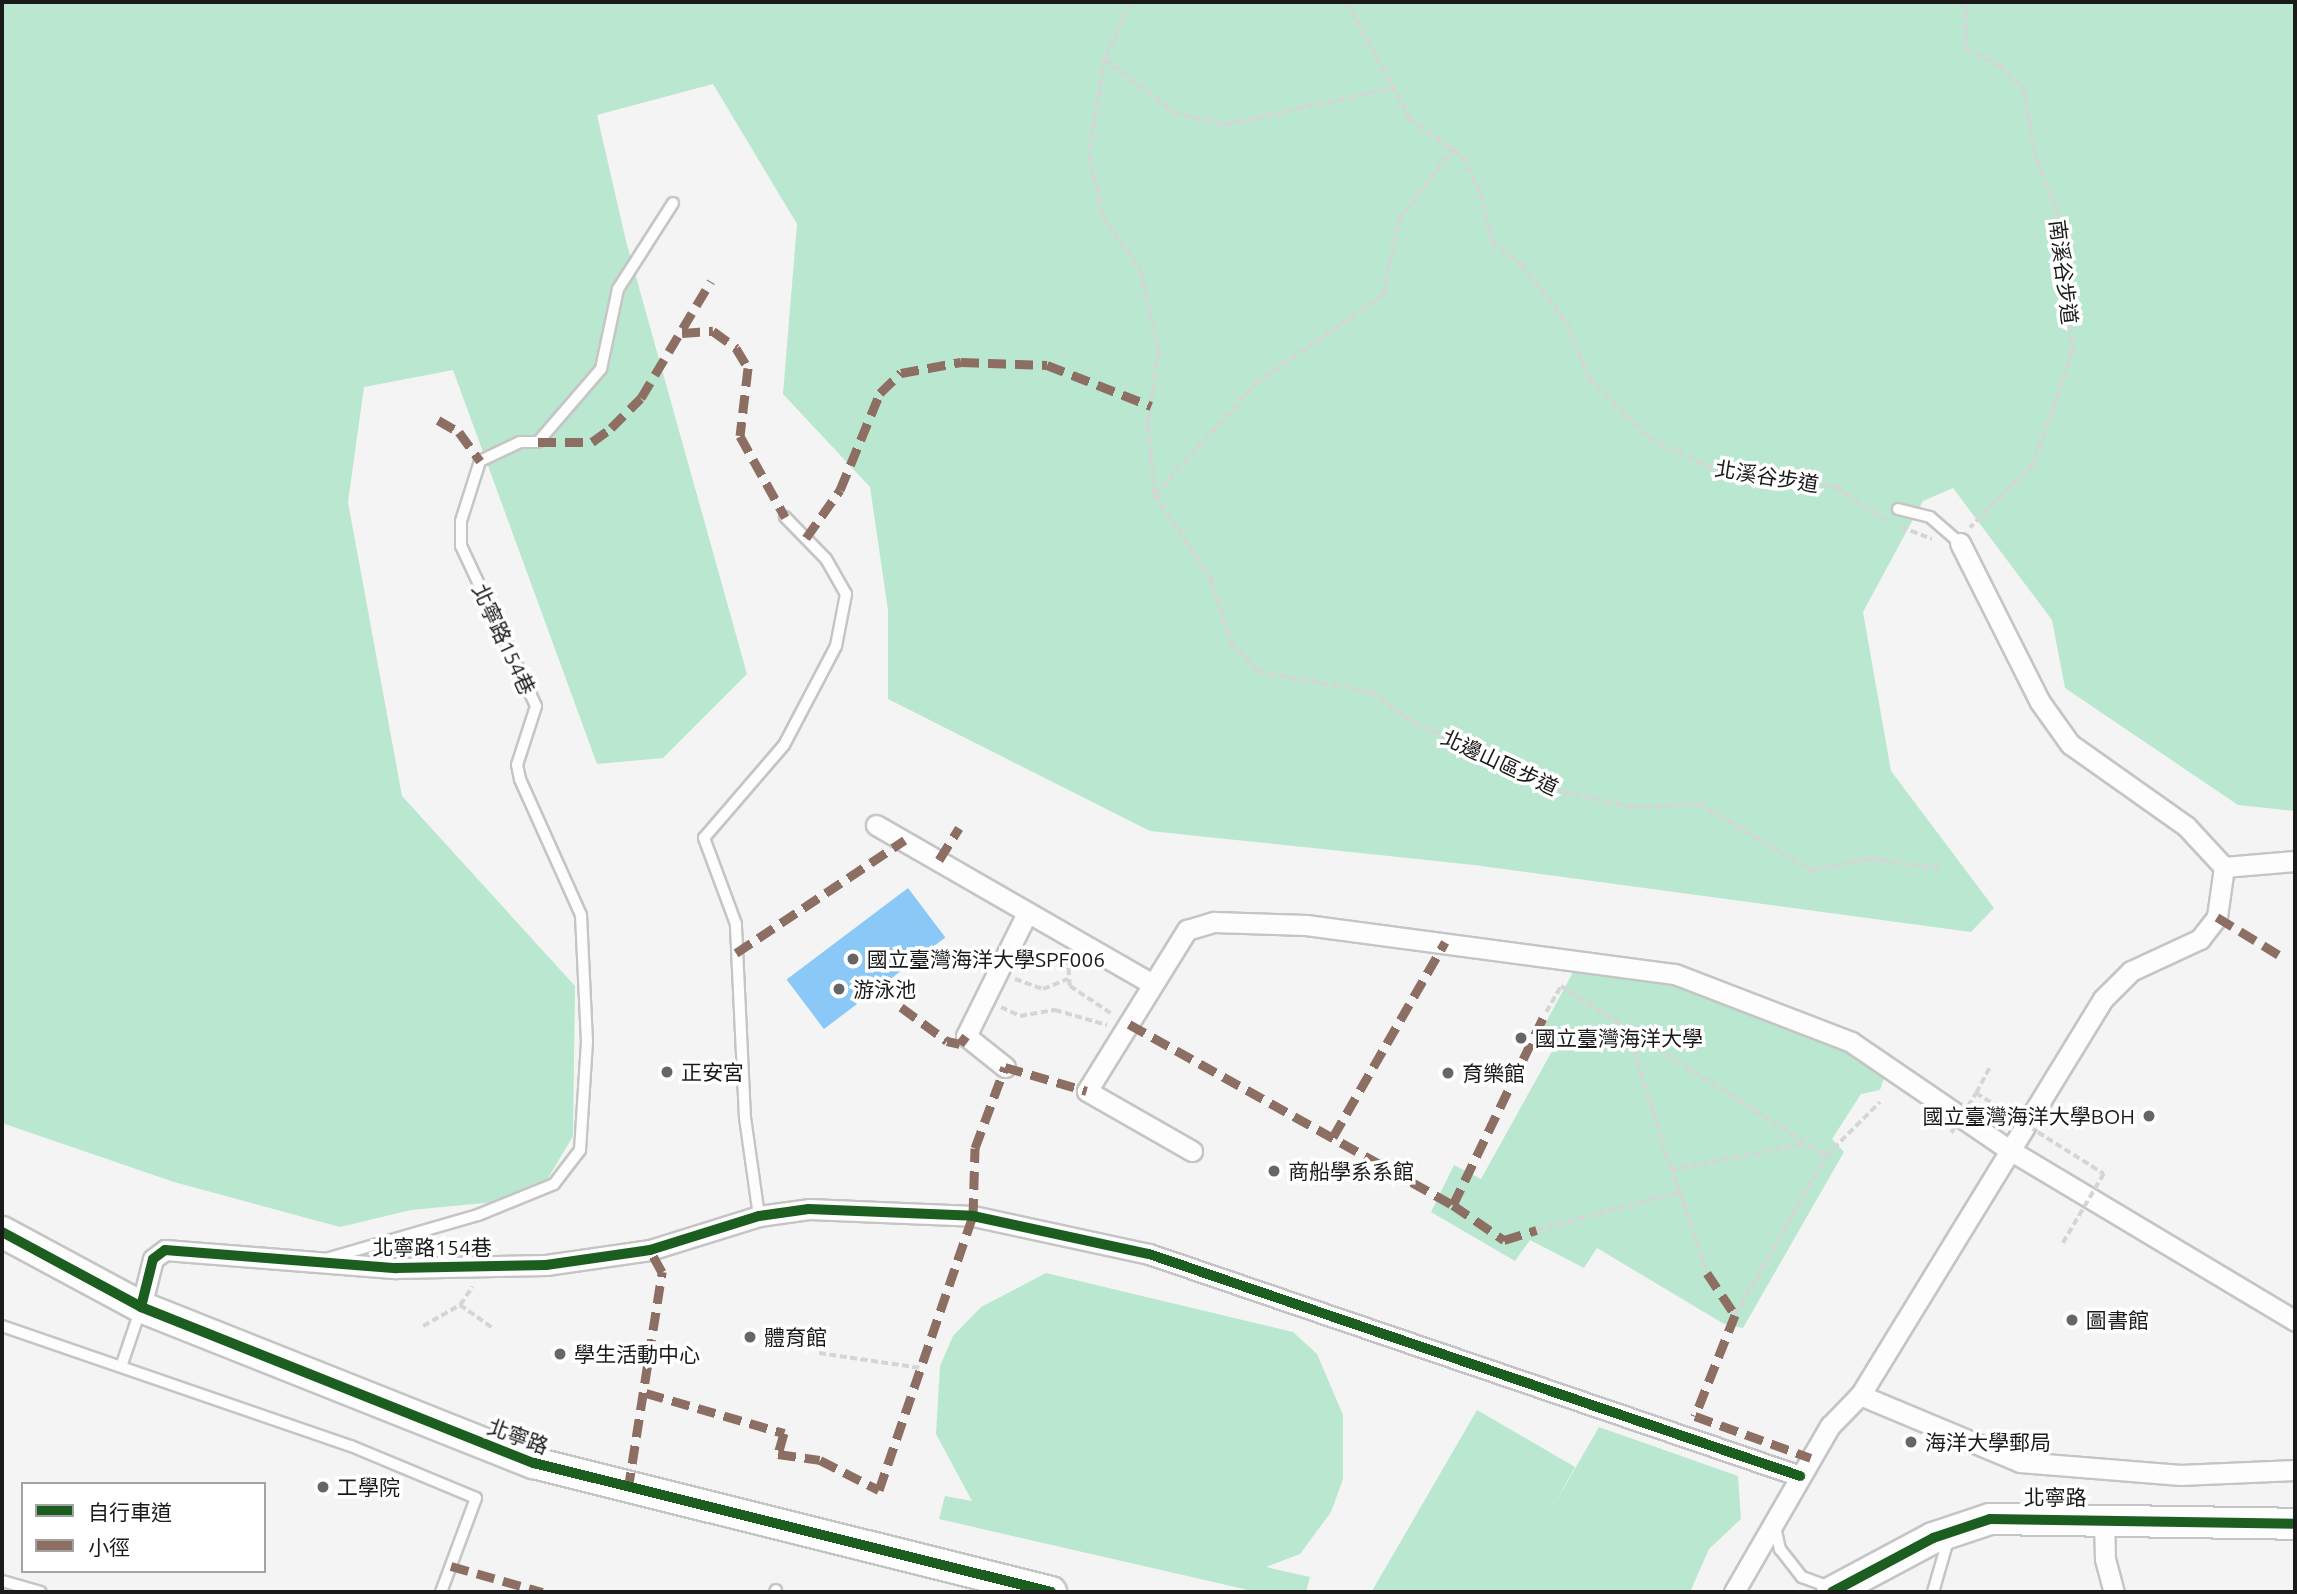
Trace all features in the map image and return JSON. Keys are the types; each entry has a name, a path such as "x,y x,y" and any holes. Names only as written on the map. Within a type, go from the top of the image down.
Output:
{"main road":[{"name":"北寧路","path":"2,1232 141,1307 534,1463 1051,1592"},
{"name":"北寧路","path":"1835,1590 1951,1530 2009,1517 2104,1516 2295,1524"}],"street":[{"path":"1960,543 2040,702 2070,744 2186,826 2224,867"},
{"path":"876,825 1153,984"},
{"path":"2224,867 2295,861"},
{"path":"1734,1592 1830,1426 1860,1395 2008,1149 2103,999 2131,971 2200,939 2217,917 2224,867"},
{"path":"1005,1067 966,1036 1027,913"},
{"path":"1192,1151 1087,1091 1187,930 1214,922 1399,935 1675,974 1851,1042 2008,1149 2295,1321"},
{"name":"北寧路154巷","path":"141,1307 153,1259 165,1250 396,1268 546,1265 650,1250 759,1216 880,1207 1059,1230 1800,1476"},
{"path":"1860,1395 1980,1450 2020,1462 2180,1475 2295,1470"},
{"path":"2104,1516 2105,1559 2114,1592"}],"lane":[{"name":"北寧路154巷","path":"319,1262 412,1229 478,1214 554,1184 580,1150 587,1042 583,924 520,779 517,765 536,706 461,546 461,521 480,461 520,442 538,442 601,369 618,289 673,204"},
{"path":"1898,509 1930,517 1960,543"},
{"path":"759,1216 745,1118 736,925 705,838 784,745 836,646 846,594 826,559 785,517"},
{"path":"122,1364 141,1307"},
{"path":"2,1326 122,1364 476,1498 441,1592"},
{"path":"1774,1521 1780,1549 1802,1577 1835,1590"},
{"path":"1933,1592 1951,1530"},
{"path":"2,1581 40,1592"}],"path":[{"path":"1132,2 1105,60 1089,156 1103,216 1141,271 1159,351 1147,425 1155,495"},
{"path":"1105,60 1174,112 1225,125 1396,87"},
{"path":"1155,495 1256,383 1383,295 1399,220 1452,149"},
{"path":"1075,940 1068,979 1083,998 1126,1028"},
{"path":"998,967 1026,987 1043,989 1068,979"},
{"path":"1546,1012 1561,986 1826,1156"},
{"path":"983,998 1020,1016 1055,1010 1126,1028"},
{"path":"1629,1032 1671,1170 1707,1273"},
{"path":"1951,1133 1990,1067"},
{"path":"1976,1093 2104,1174 2062,1245"},
{"path":"1735,1315 1826,1156 1880,1102"},
{"path":"1671,1170 1804,1143"},
{"path":"1537,1230 1680,1192"},
{"path":"423,1326 460,1305 494,1329"},
{"path":"819,1353 920,1368"}],"green space":[{"path":"2,2 2295,2 2295,811 2238,805 2065,688 2052,620 1953,488 1923,501 1863,612 1891,771 1994,908 1971,932 1474,865 1150,831 888,699 888,610 870,487 783,394 797,224 713,84 597,115 626,241 747,674 663,758 597,764 453,370 364,387 348,502 402,796 575,986 573,1136 547,1180 505,1201 411,1210 340,1227 174,1182 2,1123"},
{"path":"1579,961 1683,976 1887,1069 1880,1090 1861,1094 1832,1139 1844,1152 1743,1328 1724,1324 1597,1248 1584,1268 1530,1240 1515,1261 1431,1212 1454,1165 1481,1179 1556,1044 1544,1026"},
{"path":"1046,1273 1293,1332 1317,1354 1343,1415 1343,1479 1331,1512 1300,1554 1266,1567 1310,1577 1306,1592 1257,1592 939,1519 945,1496 972,1501 936,1434 940,1366 953,1336 981,1307"},
{"path":"1477,1410 1575,1467 1550,1512 1599,1427 1738,1476 1741,1519 1709,1549 1690,1592 1372,1591"}],"water":[{"path":"908,888 945,938 824,1029 787,979"}],"marked path":[{"path":"538,442 592,442 611,428 641,398 711,281"},
{"path":"682,333 713,331 736,348 748,368 740,436 785,517"},
{"path":"806,538 840,490 880,393 901,373 961,362 1047,365 1151,406"},
{"path":"438,420 459,432 480,461"},
{"path":"939,860 959,828"},
{"path":"736,953 905,840"},
{"path":"2217,917 2279,955"},
{"path":"1333,1137 1445,942"},
{"path":"901,1007 947,1041 960,1044 966,1036"},
{"path":"1453,1205 1546,1012"},
{"path":"1129,1024 1453,1205 1504,1240 1537,1230"},
{"path":"646,1393 784,1433 778,1454 820,1460 879,1490 973,1216 975,1148 1005,1067 1087,1091"},
{"path":"628,1490 662,1272 650,1250"},
{"path":"1707,1273 1735,1315 1695,1416 1811,1458"},
{"path":"451,1566 542,1592"}],"cycle path":[{"path":"141,1307 153,1259 165,1250 396,1268 546,1265 650,1250 759,1216 809,1209 973,1216 1149,1254 1800,1476"},
{"path":"2,1232 141,1307 534,1463 1051,1592"},
{"path":"1832,1592 1933,1538 1990,1519 2295,1524"}],"place":[{"name":"國立臺灣海洋大學SPF006","path":"853,959"},
{"name":"游泳池","path":"839,989"},
{"name":"國立臺灣海洋大學","path":"1521,1038"},
{"name":"正安宮","path":"667,1072"},
{"name":"育樂館","path":"1448,1073"},
{"name":"國立臺灣海洋大學BOH","path":"2149,1116"},
{"name":"商船學系系館","path":"1274,1171"},
{"name":"圖書館","path":"2072,1320"},
{"name":"體育館","path":"750,1337"},
{"name":"學生活動中心","path":"560,1354"},
{"name":"海洋大學郵局","path":"1911,1442"},
{"name":"工學院","path":"323,1487"}]}
